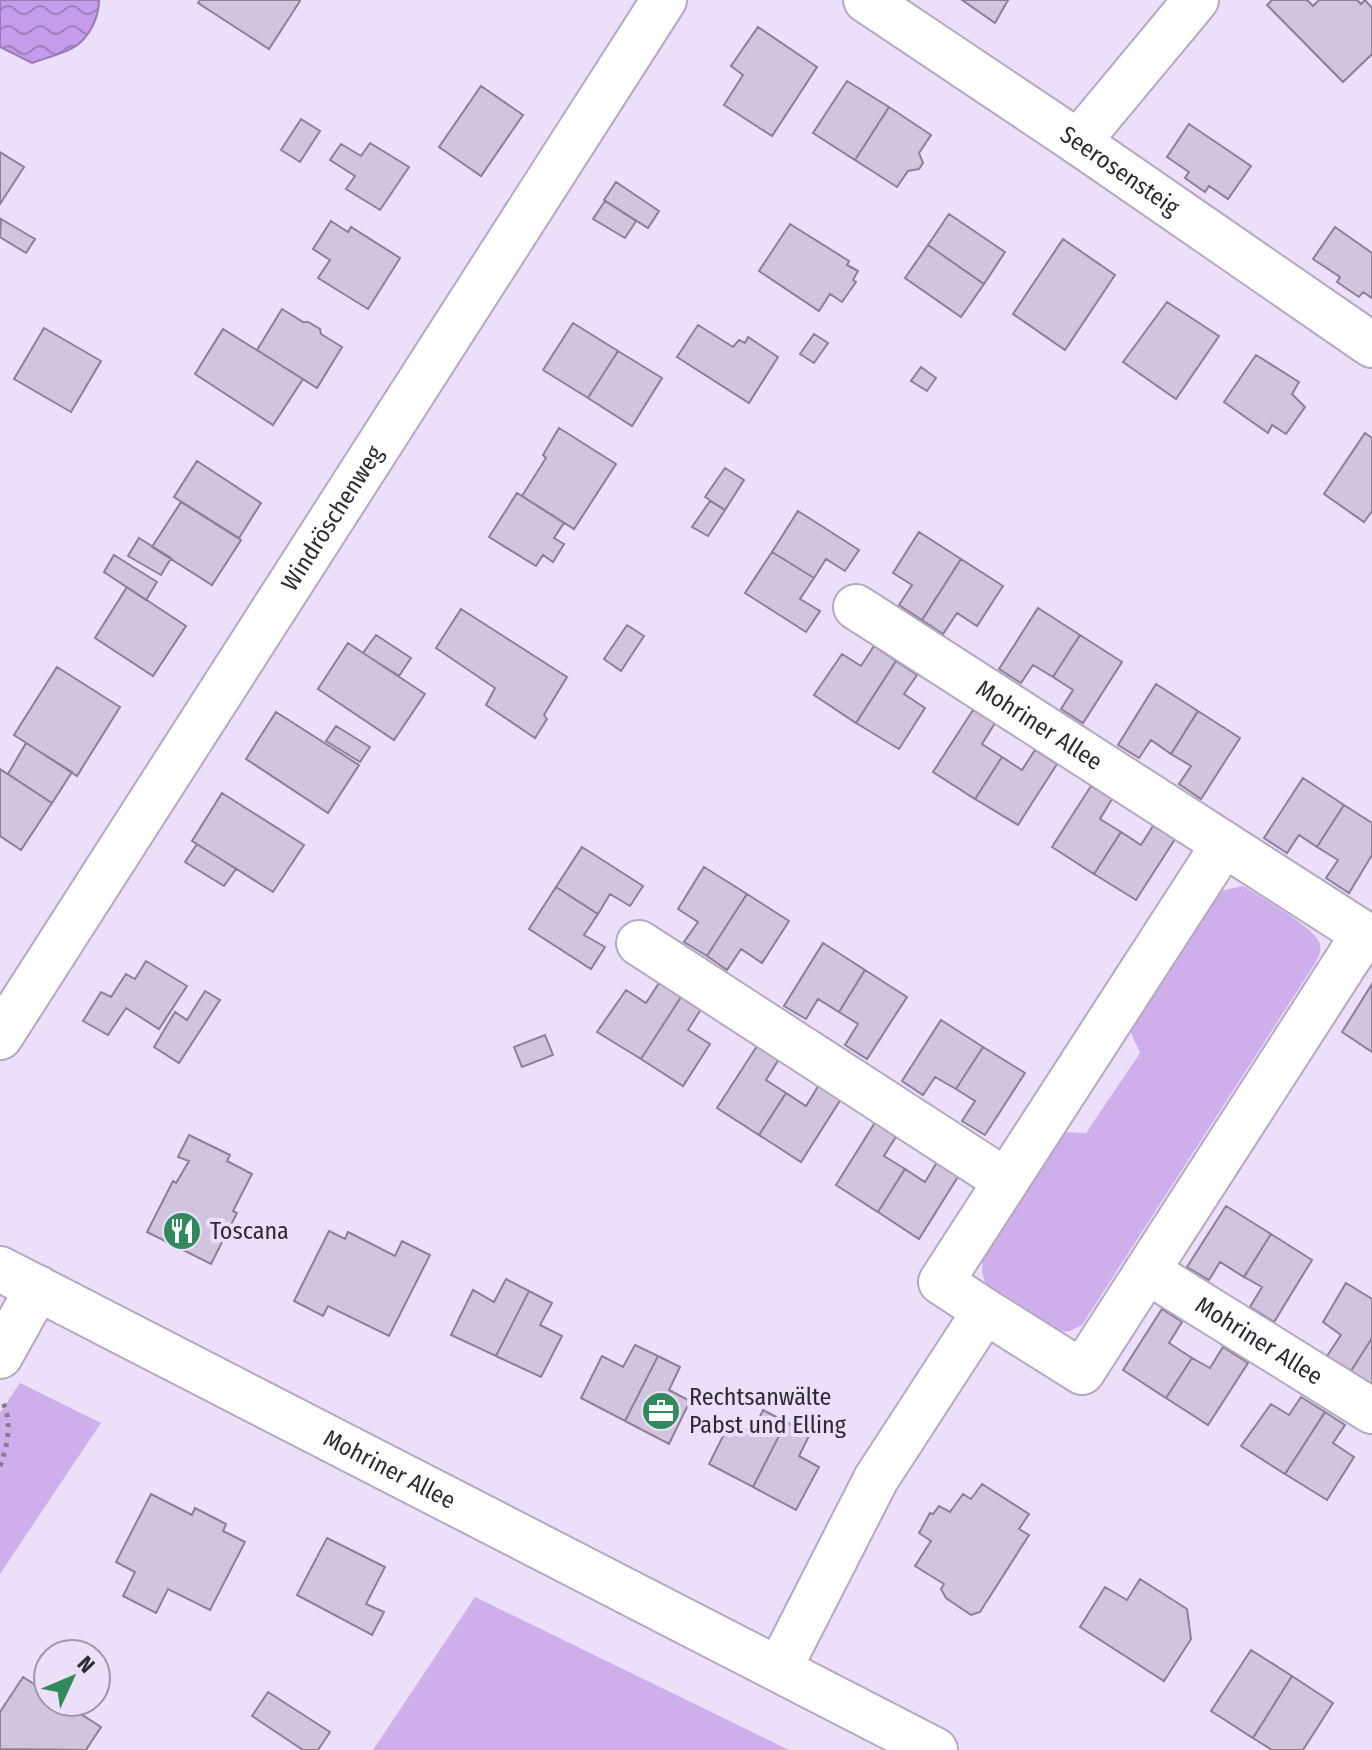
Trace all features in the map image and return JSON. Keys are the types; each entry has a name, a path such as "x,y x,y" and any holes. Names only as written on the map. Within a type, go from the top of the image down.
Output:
{"street":[{"name":"Windröschenweg","path":"0,1037 664,0"},
{"name":"Seerosensteig","path":"866,0 1372,345"},
{"path":"1078,142 1196,0"},
{"name":"Mohriner Allee","path":"856,607 1224,844 1368,937 1082,1372 941,1282 1224,844"},
{"path":"639,943 1006,1181"},
{"name":"Mohriner Allee","path":"1147,1271 1372,1411"},
{"path":"0,1356 19,1278"},
{"name":"Mohriner Allee","path":"19,1278 935,1750"},
{"path":"779,1669 876,1479 985,1311"}],"path":[{"path":"0,1398 5,1405 8,1425 7,1449 0,1466"}],"shaded area":[{"path":"1243,886 1307,928 1319,942 1318,957 1082,1325 1070,1331 1055,1332 987,1289 982,1272 983,1256 1060,1132 1086,1133 1140,1053 1128,1026 1219,891"},
{"path":"20,1383 101,1423 0,1574 0,1413"},
{"path":"475,1597 789,1750 373,1750"}],"water":[{"path":"0,0 99,0 93,26 81,42 32,63 0,47"}],"building":[{"path":"200,0 300,1 269,49 198,3"},
{"path":"962,0 1008,0 995,23"},
{"path":"1272,0 1307,0 1313,6 1319,0 1357,0 1361,4 1365,0 1372,8 1372,54 1343,82 1267,5"},
{"path":"758,27 817,67 772,136 724,105 743,75 731,66"},
{"path":"847,81 889,107 855,160 813,133"},
{"path":"481,86 523,115 481,176 439,147"},
{"path":"889,107 931,135 919,153 923,163 919,169 908,171 897,187 855,160"},
{"path":"301,119 320,131 300,162 281,150"},
{"path":"1189,124 1251,166 1228,199 1209,186 1205,192 1185,178 1189,172 1167,157"},
{"path":"370,143 409,167 380,210 346,189 355,176 330,160 341,144 361,156"},
{"path":"0,152 24,167 0,204"},
{"path":"616,182 659,211 648,228 604,200"},
{"path":"605,201 636,221 625,238 593,219"},
{"path":"949,214 1005,252 984,284 928,245"},
{"path":"1,219 35,239 26,253 0,237"},
{"path":"331,221 348,232 351,227 400,258 368,309 318,278 330,260 313,249"},
{"path":"790,224 849,261 847,265 858,271 853,280 856,282 842,302 830,294 819,311 759,271"},
{"path":"1335,227 1372,253 1372,298 1363,292 1359,297 1337,282 1340,277 1313,259"},
{"path":"1063,239 1115,275 1065,350 1013,314"},
{"path":"928,245 984,284 961,317 905,278"},
{"path":"1167,302 1219,336 1176,399 1123,362"},
{"path":"282,309 320,329 321,334 342,347 317,388 257,350"},
{"path":"573,323 618,351 588,398 543,370"},
{"path":"698,325 733,347 739,340 745,343 748,337 778,357 749,403 677,357"},
{"path":"44,328 101,361 71,412 14,379"},
{"path":"223,329 303,379 273,425 195,374"},
{"path":"814,334 828,343 814,363 800,354"},
{"path":"618,351 662,378 632,426 588,398"},
{"path":"1256,355 1299,382 1292,394 1305,407 1286,434 1272,425 1268,433 1224,402"},
{"path":"921,367 936,378 927,391 911,381"},
{"path":"559,428 616,464 574,529 522,496 546,458 543,455"},
{"path":"1365,433 1372,438 1372,511 1364,522 1324,494"},
{"path":"197,461 261,503 239,538 174,497"},
{"path":"725,468 744,480 725,510 705,497"},
{"path":"517,493 564,523 554,538 564,544 553,562 543,555 536,566 489,537"},
{"path":"710,501 725,510 708,536 692,527"},
{"path":"181,502 241,540 212,585 152,547"},
{"path":"798,511 859,550 845,571 826,559 814,578 772,552"},
{"path":"919,532 961,559 922,620 899,605 912,585 893,573"},
{"path":"139,538 171,558 161,575 128,556"},
{"path":"772,552 814,578 800,599 820,611 806,632 745,593"},
{"path":"114,555 157,582 146,600 104,572"},
{"path":"961,559 1003,586 977,626 957,613 943,634 922,620"},
{"path":"127,587 186,626 153,676 95,638"},
{"path":"1038,608 1080,635 1053,677 1033,665 1021,683 999,669"},
{"path":"461,609 567,677 544,715 547,719 535,738 486,705 495,688 436,648"},
{"path":"627,625 644,636 621,671 604,659"},
{"path":"376,635 411,658 399,676 363,653"},
{"path":"1080,635 1122,662 1083,723 1061,709 1073,690 1053,677"},
{"path":"348,643 425,694 394,740 318,689"},
{"path":"874,646 896,661 856,723 814,695 842,654 861,666"},
{"path":"896,661 917,675 904,694 925,708 899,749 856,723"},
{"path":"57,667 120,707 77,776 14,735"},
{"path":"1156,684 1198,711 1171,754 1151,740 1139,758 1118,745"},
{"path":"973,710 995,723 982,744 1002,757 975,799 933,772"},
{"path":"1198,711 1240,738 1201,799 1179,784 1191,766 1171,754"},
{"path":"276,712 359,765 328,813 246,759"},
{"path":"336,726 370,747 360,762 326,741"},
{"path":"26,743 72,772 52,803 8,774"},
{"path":"1035,750 1057,764 1018,825 975,799 1002,757 1022,770"},
{"path":"0,769 52,803 21,850 0,836"},
{"path":"1303,778 1344,805 1317,847 1299,835 1287,853 1264,838"},
{"path":"1091,786 1112,799 1100,819 1121,832 1094,874 1052,847"},
{"path":"222,793 304,845 273,892 192,841"},
{"path":"1344,805 1372,823 1372,855 1349,893 1326,878 1338,860 1317,847"},
{"path":"1153,826 1175,839 1136,900 1094,874 1121,832 1141,845"},
{"path":"197,844 236,869 224,886 185,862"},
{"path":"582,847 643,886 630,906 610,894 598,914 556,887"},
{"path":"704,867 747,894 707,956 684,942 698,922 678,909"},
{"path":"556,887 598,914 584,935 605,947 591,969 529,929"},
{"path":"747,894 789,921 762,963 741,949 727,970 707,956"},
{"path":"823,943 865,970 839,1012 818,999 806,1019 784,1006"},
{"path":"146,961 187,986 159,1029 126,1008 108,1035 83,1021 101,992 111,997 126,974 135,979"},
{"path":"865,970 907,997 867,1059 845,1045 858,1024 839,1012"},
{"path":"659,983 681,997 641,1059 597,1032 626,990 646,1003"},
{"path":"1372,984 1372,1052 1342,1032"},
{"path":"205,991 220,1000 179,1063 154,1047 175,1012 187,1020"},
{"path":"681,997 701,1009 688,1030 710,1044 683,1086 641,1059"},
{"path":"941,1020 983,1047 956,1089 935,1077 923,1095 902,1081"},
{"path":"545,1035 553,1055 522,1067 514,1047"},
{"path":"757,1046 779,1059 766,1080 786,1093 759,1135 717,1108"},
{"path":"983,1047 1025,1073 985,1135 962,1121 975,1101 956,1089"},
{"path":"819,1085 841,1099 801,1162 759,1135 786,1093 806,1106"},
{"path":"876,1121 897,1135 884,1156 905,1169 878,1212 836,1185"},
{"path":"189,1135 230,1155 227,1161 252,1174 233,1211 237,1213 211,1264 147,1232 173,1181 176,1183 189,1161 178,1157"},
{"path":"937,1162 959,1175 919,1239 878,1212 905,1169 925,1182"},
{"path":"1226,1206 1271,1234 1244,1277 1220,1262 1209,1280 1187,1267"},
{"path":"329,1231 345,1239 348,1232 395,1256 402,1241 430,1255 389,1336 328,1306 323,1316 294,1301"},
{"path":"1271,1234 1312,1260 1274,1322 1250,1307 1262,1287 1244,1277"},
{"path":"506,1279 529,1291 496,1356 451,1335 473,1290 494,1302"},
{"path":"1346,1283 1372,1299 1372,1338 1351,1371 1327,1356 1341,1335 1323,1322"},
{"path":"529,1291 552,1303 540,1325 562,1336 541,1377 496,1356"},
{"path":"1162,1309 1182,1322 1169,1343 1192,1358 1166,1398 1123,1370"},
{"path":"1372,1338 1372,1383 1371,1384 1351,1371"},
{"path":"635,1345 658,1356 625,1421 581,1398 602,1356 623,1367"},
{"path":"1223,1347 1248,1363 1208,1425 1166,1398 1192,1358 1210,1368"},
{"path":"658,1356 680,1367 669,1390 690,1401 669,1444 625,1421"},
{"path":"1301,1397 1325,1412 1285,1474 1241,1446 1271,1404 1289,1415"},
{"path":"763,1410 786,1422 753,1487 709,1464 730,1422 752,1433"},
{"path":"1325,1412 1345,1425 1333,1443 1354,1457 1327,1500 1285,1474"},
{"path":"786,1422 810,1434 799,1456 819,1467 796,1510 753,1487"},
{"path":"982,1484 1029,1514 1019,1529 1029,1535 980,1612 971,1615 946,1598 941,1589 944,1584 915,1566 931,1541 919,1533 930,1513 933,1514 939,1506 950,1512 963,1494 971,1499"},
{"path":"151,1494 192,1515 195,1508 226,1524 223,1531 245,1542 210,1610 168,1589 156,1613 123,1596 135,1572 116,1562"},
{"path":"327,1538 385,1567 366,1604 384,1612 372,1635 297,1595"},
{"path":"1140,1579 1187,1609 1191,1639 1164,1681 1080,1627 1105,1587 1127,1600"},
{"path":"1251,1650 1292,1676 1253,1738 1211,1711"},
{"path":"1292,1676 1333,1703 1303,1750 1272,1750 1253,1738"},
{"path":"23,1677 32,1683 32,1718 87,1718 101,1727 86,1750 0,1749 0,1712"},
{"path":"268,1692 330,1732 318,1750 303,1750 252,1716"}],"place":[{"name":"Toscana","path":"182,1231"},
{"name":"Rechtsanwälte Pabst und Elling","path":"661,1411"}]}
